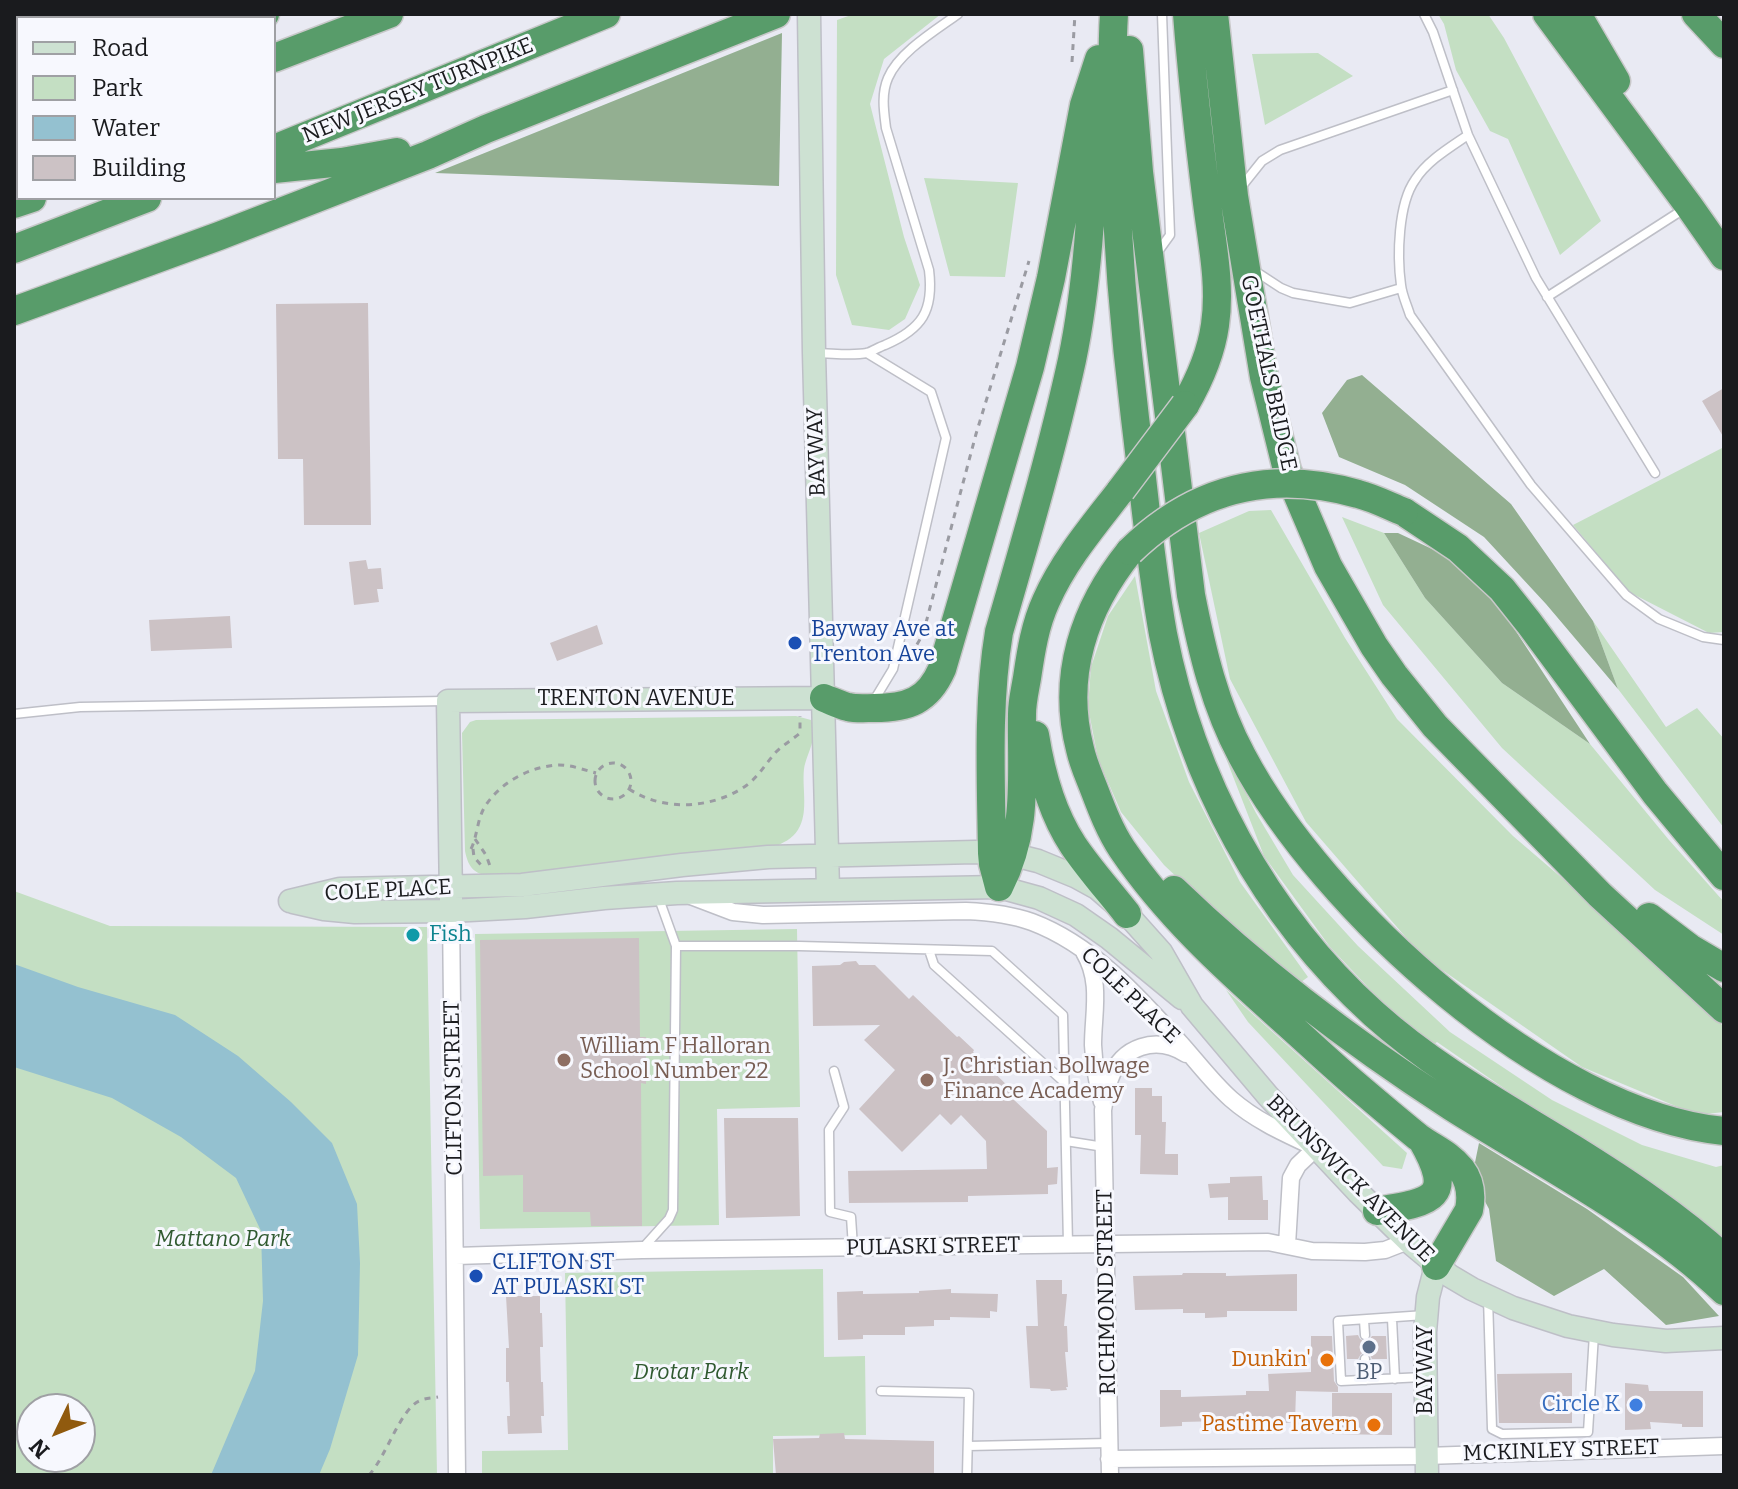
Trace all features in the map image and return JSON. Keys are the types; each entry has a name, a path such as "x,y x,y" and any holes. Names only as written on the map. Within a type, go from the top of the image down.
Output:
{"highway":[{"path":"276,57 389,14"},
{"name":"NEW JERSEY TURNPIKE","path":"276,148 606,14"},
{"path":"14,311 428,155 776,14"},
{"path":"999,887 1003,854 992,720 996,650 1072,360 1089,239 1105,14"},
{"path":"824,698 852,708 893,708 912,704 936,682 947,658 1030,367 1051,278 1084,105 1114,14"},
{"path":"1125,14 1103,54 1118,265 1159,605 1169,661 1185,718 1207,779 1231,829 1295,929 1373,1014 1472,1088 1574,1149 1656,1204 1724,1258"},
{"path":"1547,14 1724,256"},
{"path":"1577,14 1689,206"},
{"path":"1696,14 1724,44"},
{"path":"1003,854 1022,809 1022,711 1036,629 1050,592 1073,554 1185,405 1208,357 1217,305 1201,21"},
{"name":"GOETHALS BRIDGE","path":"1201,21 1271,411 1287,470 1314,537 1343,595 1394,675 1435,726 1478,771"},
{"path":"1103,54 1139,172 1197,627 1215,695 1241,755 1301,844 1352,905 1408,960 1470,1013 1531,1055 1588,1088 1669,1121 1724,1131"},
{"path":"276,169 377,157 486,129"},
{"path":"14,249 142,200"},
{"path":"1436,1266 1465,1218 1471,1201 1468,1182 1459,1166 1444,1152 1421,1140 1234,977 1150,887 1110,829 1079,747 1073,703 1076,664 1091,611 1109,578 1130,551 1155,528 1203,500 1266,483 1288,482 1336,488 1404,512 1458,548 1502,589 1655,793 1724,876"},
{"path":"1028,667 1036,740 1053,803 1071,842 1127,914"},
{"path":"1478,771 1668,933 1724,968"},
{"path":"1478,771 1600,895 1724,1009"},
{"path":"1093,786 1169,885 1298,997 1355,1041 1419,1084 1637,1223 1695,1265 1724,1291"},
{"path":"1377,1211 1420,1203 1436,1190 1436,1169 1421,1140"}],"street":[{"name":"BAYWAY","path":"809,14 828,889"},
{"name":"TRENTON AVENUE","path":"448,701 824,698"},
{"name":"CLIFTON STREET","path":"448,701 457,1475"},
{"name":"BRUNSWICK AVENUE","path":"826,854 1003,854 1038,861 1077,877 1097,888 1127,914 1161,952 1192,1006 1239,1064 1377,1211 1436,1266 1488,1297 1568,1326 1666,1341 1724,1338"},
{"name":"COLE PLACE","path":"826,854 712,862 522,885 340,889 290,901 340,911 451,911 667,893 828,889"},
{"name":"BRUNSWICK AVENUE","path":"828,889 999,887 1039,898 1076,915 1109,938 1192,1006"},
{"name":"COLE PLACE","path":"667,893 733,912 763,915 966,911 1005,914 1042,926 1081,948 1132,992 1229,1097 1275,1129 1316,1148"},
{"name":"RICHMOND STREET","path":"1081,948 1095,979 1094,1058 1103,1110 1109,1459"},
{"name":"RICHMOND STREET","path":"1103,1110 1114,1069 1136,1048 1145,1044 1176,1047 1197,1062"},
{"path":"1287,1245 1291,1178 1298,1165 1316,1148"},
{"name":"PULASKI STREET","path":"456,1256 642,1250 1268,1242 1312,1251 1365,1252 1385,1250 1408,1241"},
{"name":"BAYWAY","path":"1426,1465 1426,1315 1436,1266"},
{"name":"MCKINLEY STREET","path":"1109,1459 1426,1465 1724,1446"}],"lane":[{"path":"814,353 867,353 895,341 917,326 927,311 932,290 929,270 886,128 883,104 888,78 907,52 958,14"},
{"path":"1150,264 1170,235 1162,14"},
{"path":"1424,14 1468,135 1547,297 1655,473"},
{"path":"1234,196 1262,161 1280,150 1453,90"},
{"path":"1468,135 1433,159 1414,180 1402,207 1399,262 1401,288 1410,315 1531,485 1626,595 1659,619 1703,637 1724,640"},
{"path":"1547,297 1689,206"},
{"path":"1244,264 1293,293 1350,303 1401,288"},
{"path":"867,353 931,392 946,438 893,669 869,708"},
{"path":"14,714 80,707 448,701"},
{"path":"642,1250 663,1227 673,1210 676,946 667,893"},
{"path":"676,946 992,951 1063,1015 1068,1245"},
{"path":"929,950 934,965 1064,1082"},
{"path":"834,1071 844,1107 829,1130 830,1212 851,1217 853,1248"},
{"path":"1066,1141 1104,1147"},
{"path":"1488,1297 1492,1429 1502,1434 1588,1432 1594,1332"},
{"path":"1425,1377 1341,1381 1338,1321 1426,1315"},
{"path":"1392,1319 1395,1379"},
{"path":"1364,1320 1365,1335"},
{"path":"1365,1359 1366,1380"},
{"path":"881,1391 969,1393 967,1475"},
{"path":"968,1446 1109,1459"}],"path":[{"path":"1075,14 1103,54"},
{"path":"908,660 923,634 976,434 1010,324"},
{"path":"629,789 668,804 703,804 721,799 749,784 774,753 800,733 799,717"},
{"path":"609,763 620,764 629,772 629,789 615,799 603,796 595,786 596,773 609,763"},
{"path":"475,839 486,855 490,871 479,864 473,849 475,829 485,806 497,792 526,773 557,765 596,773"},
{"path":"465,848 473,849"},
{"path":"369,1475 379,1463 409,1408 422,1399 438,1397"}],"green space":[{"path":"854,14 941,14 884,59 870,104 904,237 920,285 905,319 889,330 852,325 836,275 837,20"},
{"path":"1438,14 1488,14 1504,38 1601,221 1560,255 1508,139 1490,131 1456,70 1444,24"},
{"path":"782,33 779,186 435,173"},
{"path":"1318,53 1353,76 1265,125 1252,54"},
{"path":"924,178 1018,183 1005,277 950,276"},
{"path":"1362,375 1511,504 1593,621 1618,689 1484,537 1405,485 1339,457 1322,413 1347,380"},
{"path":"1724,447 1724,632 1709,633 1629,592 1573,525"},
{"path":"1271,510 1345,638 1397,719 1513,836 1639,944 1724,1027 1724,1112 1697,1115 1582,1067 1422,956 1306,822 1230,679 1199,533 1249,511"},
{"path":"1342,517 1384,533 1425,598 1502,683 1590,744 1724,902 1724,935 1655,890 1502,748 1383,605"},
{"path":"1384,533 1398,533 1447,556 1496,601 1590,744 1502,683 1425,598"},
{"path":"1135,576 1156,691 1189,782 1240,882 1308,977 1297,985 1164,865 1121,812 1098,759 1088,707 1091,667 1108,616"},
{"path":"1593,621 1666,727 1697,708 1724,739 1724,828 1618,689"},
{"path":"796,716 811,720 814,732 804,769 804,813 796,833 776,846 681,854 494,877 478,872 469,863 465,851 462,733 470,722"},
{"path":"1220,743 1293,875 1358,946 1450,1032 1552,1100 1642,1145 1716,1167 1724,1165 1724,1244 1637,1180 1437,1042 1433,1045 1398,1019 1330,947 1264,856"},
{"name":"Mattano Park","path":"14,891 110,926 427,927 437,1475 14,1475"},
{"path":"797,929 800,1107 717,1109 719,1225 480,1229 475,934"},
{"path":"1226,990 1407,1153 1402,1169 1383,1166 1248,1022"},
{"path":"1479,1143 1587,1209 1683,1277 1719,1316 1666,1325 1604,1269 1554,1296 1496,1261 1489,1209 1472,1177"},
{"name":"Drotar Park","path":"823,1269 824,1357 865,1356 866,1435 773,1436 773,1475 482,1475 482,1451 568,1450 565,1273"}],"water":[{"path":"14,964 78,987 175,1015 238,1056 332,1143 357,1204 360,1263 358,1355 330,1449 319,1475 211,1475 255,1371 263,1301 261,1231 236,1178 181,1137 112,1098 14,1067"}],"building":[{"path":"368,303 371,525 304,525 303,459 278,459 276,304"},
{"path":"1724,388 1724,438 1702,401"},
{"path":"366,560 368,569 381,568 383,589 377,589 379,602 354,605 349,562"},
{"path":"230,616 232,648 151,651 149,620"},
{"path":"597,625 603,644 557,661 550,643"},
{"name":"William F Halloran School Number 22","path":"639,938 640,1037 646,1037 646,1084 641,1083 642,1226 591,1226 590,1212 523,1212 523,1175 483,1176 480,940"},
{"path":"856,961 859,965 875,965 909,999 913,995 974,1050 1016,1094 1012,1098 1047,1131 1047,1168 1058,1167 1057,1184 1048,1185 1048,1194 968,1196 968,1202 849,1203 848,1171 987,1169 986,1141 961,1115 951,1125 940,1114 902,1152 859,1109 895,1070 864,1040 880,1025 813,1026 812,966"},
{"path":"1135,1088 1152,1088 1152,1096 1162,1096 1162,1122 1166,1122 1165,1154 1178,1154 1178,1175 1140,1174 1141,1135 1135,1135"},
{"path":"724,1118 798,1118 800,1216 726,1218"},
{"path":"1262,1176 1263,1200 1268,1200 1268,1220 1228,1220 1228,1197 1210,1198 1208,1184 1230,1183 1230,1177"},
{"path":"1226,1273 1226,1276 1297,1274 1297,1311 1227,1311 1227,1317 1205,1318 1205,1313 1183,1313 1183,1309 1135,1310 1133,1276"},
{"path":"1036,1280 1062,1280 1062,1294 1067,1294 1064,1326 1067,1326 1067,1390 1030,1388 1026,1326 1038,1326"},
{"path":"951,1289 951,1293 998,1294 997,1312 990,1311 990,1318 950,1317 950,1320 934,1320 934,1326 905,1327 905,1335 863,1335 863,1339 838,1340 837,1292 919,1293"},
{"path":"506,1296 540,1296 542,1433 508,1434"},
{"path":"1358,1335 1365,1342 1372,1336 1386,1336 1387,1359 1372,1359 1365,1352 1358,1359 1347,1359 1346,1336"},
{"path":"1311,1336 1332,1336 1334,1381 1338,1392 1296,1391 1295,1422 1276,1424 1270,1420 1221,1419 1160,1427 1160,1390 1181,1390 1181,1397 1246,1395 1246,1391 1269,1391 1268,1374 1311,1372"},
{"path":"1572,1373 1572,1423 1499,1423 1497,1374"},
{"path":"1625,1383 1648,1385 1649,1391 1703,1391 1703,1427 1650,1422 1651,1429 1625,1430"},
{"path":"1332,1393 1392,1393 1392,1435 1332,1434"},
{"path":"844,1433 845,1439 934,1441 934,1475 776,1475 773,1439 819,1438 820,1434"}],"place":[{"name":"Bayway Ave at Trenton Ave","path":"795,643"},
{"name":"Fish","path":"413,935"},
{"name":"William F Halloran School Number 22","path":"564,1060"},
{"name":"J. Christian Bollwage Finance Academy","path":"927,1080"},
{"name":"CLIFTON ST AT PULASKI ST","path":"476,1276"},
{"name":"BP","path":"1369,1347"},
{"name":"Dunkin'","path":"1327,1360"},
{"name":"Circle K","path":"1636,1405"},
{"name":"Pastime Tavern","path":"1374,1425"}]}
